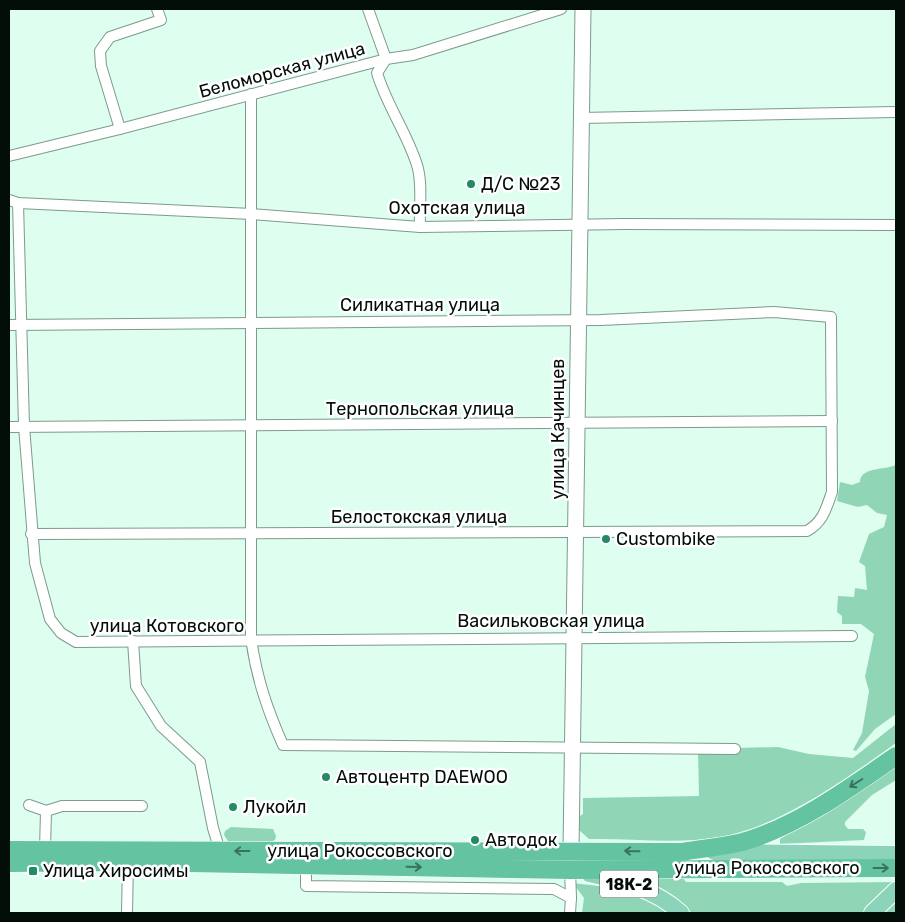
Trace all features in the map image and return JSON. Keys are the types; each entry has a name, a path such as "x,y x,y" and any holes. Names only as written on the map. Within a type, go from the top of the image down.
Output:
{"highway":[{"name":"улица Рокоссовского","path":"9,850 571,850 681,852 723,846 766,834 800,818 896,756"},
{"name":"улица Рокоссовского","path":"9,863 128,862 570,870 896,868"}],"main road":[{"name":"улица Качинцев","path":"571,850 578,424 577,320 581,224 580,118 583,9"},
{"path":"681,852 896,854"},
{"name":"18К-2","path":"570,870 644,890 669,903 681,913"},
{"path":"872,913 896,890"}],"street":[{"path":"120,129 101,66 100,51 110,37 161,20 157,9"},
{"path":"368,9 386,59 377,73 384,98 410,146 418,168 420,227"},
{"name":"Беломорская улица","path":"9,156 120,129 386,59 413,55 561,9"},
{"path":"251,94 252,214 249,426 251,640"},
{"path":"580,118 896,112"},
{"name":"Охотская улица","path":"13,202 252,214 420,227 581,224 896,225"},
{"name":"улица Котовского","path":"13,202 31,534 35,563 46,606 50,619 61,633 76,642 251,640 256,669 266,705 283,745 574,748"},
{"name":"Силикатная улица","path":"9,325 577,320 774,312 831,317 832,421"},
{"name":"Тернопольская улица","path":"9,428 24,426 832,421"},
{"name":"Белостокская улица","path":"31,534 576,533 807,530 818,524 832,492 832,421"},
{"name":"Васильковская улица","path":"251,640 852,636"},
{"path":"133,641 136,686 161,726 200,762 213,828 220,851"},
{"path":"574,748 736,749"},
{"path":"29,805 46,812 62,806 142,806"},
{"path":"45,850 46,812"},
{"path":"127,913 128,862"},
{"path":"306,865 306,886 554,889 570,898"},
{"path":"570,870 570,913"}],"green space":[{"path":"896,465 896,714 875,729 856,751 853,750 862,733 869,691 865,677 874,634 861,624 842,624 842,616 837,612 838,596 854,597 855,588 867,590 865,566 859,562 869,534 884,527 887,515 877,513 867,505 858,507 837,501 840,482 852,485 860,482 861,477 868,471"},
{"path":"896,724 896,743 877,757 789,812 742,832 704,839 658,841 589,839 579,830 578,817 583,814 583,798 699,796 698,749 778,747 809,754 853,758"},
{"path":"896,765 896,780 872,795 845,822 848,829 863,829 866,832 864,840 780,844 780,839"},
{"path":"231,827 273,829 276,836 275,840 270,842 228,841 224,835 225,831"},
{"path":"632,877 683,878 686,882 782,882 787,886 801,883 896,882 896,913 692,913 664,890"},
{"path":"573,883 614,888 636,894 672,913 582,913 584,898"}],"place":[{"name":"Д/С №23","path":"471,184"},
{"name":"Custombike","path":"606,539"},
{"name":"Автоцентр DAEWOO","path":"326,777"},
{"name":"Лукойл","path":"233,807"},
{"name":"Автодок","path":"475,840"},
{"name":"Улица Хиросимы","path":"33,871"}]}
